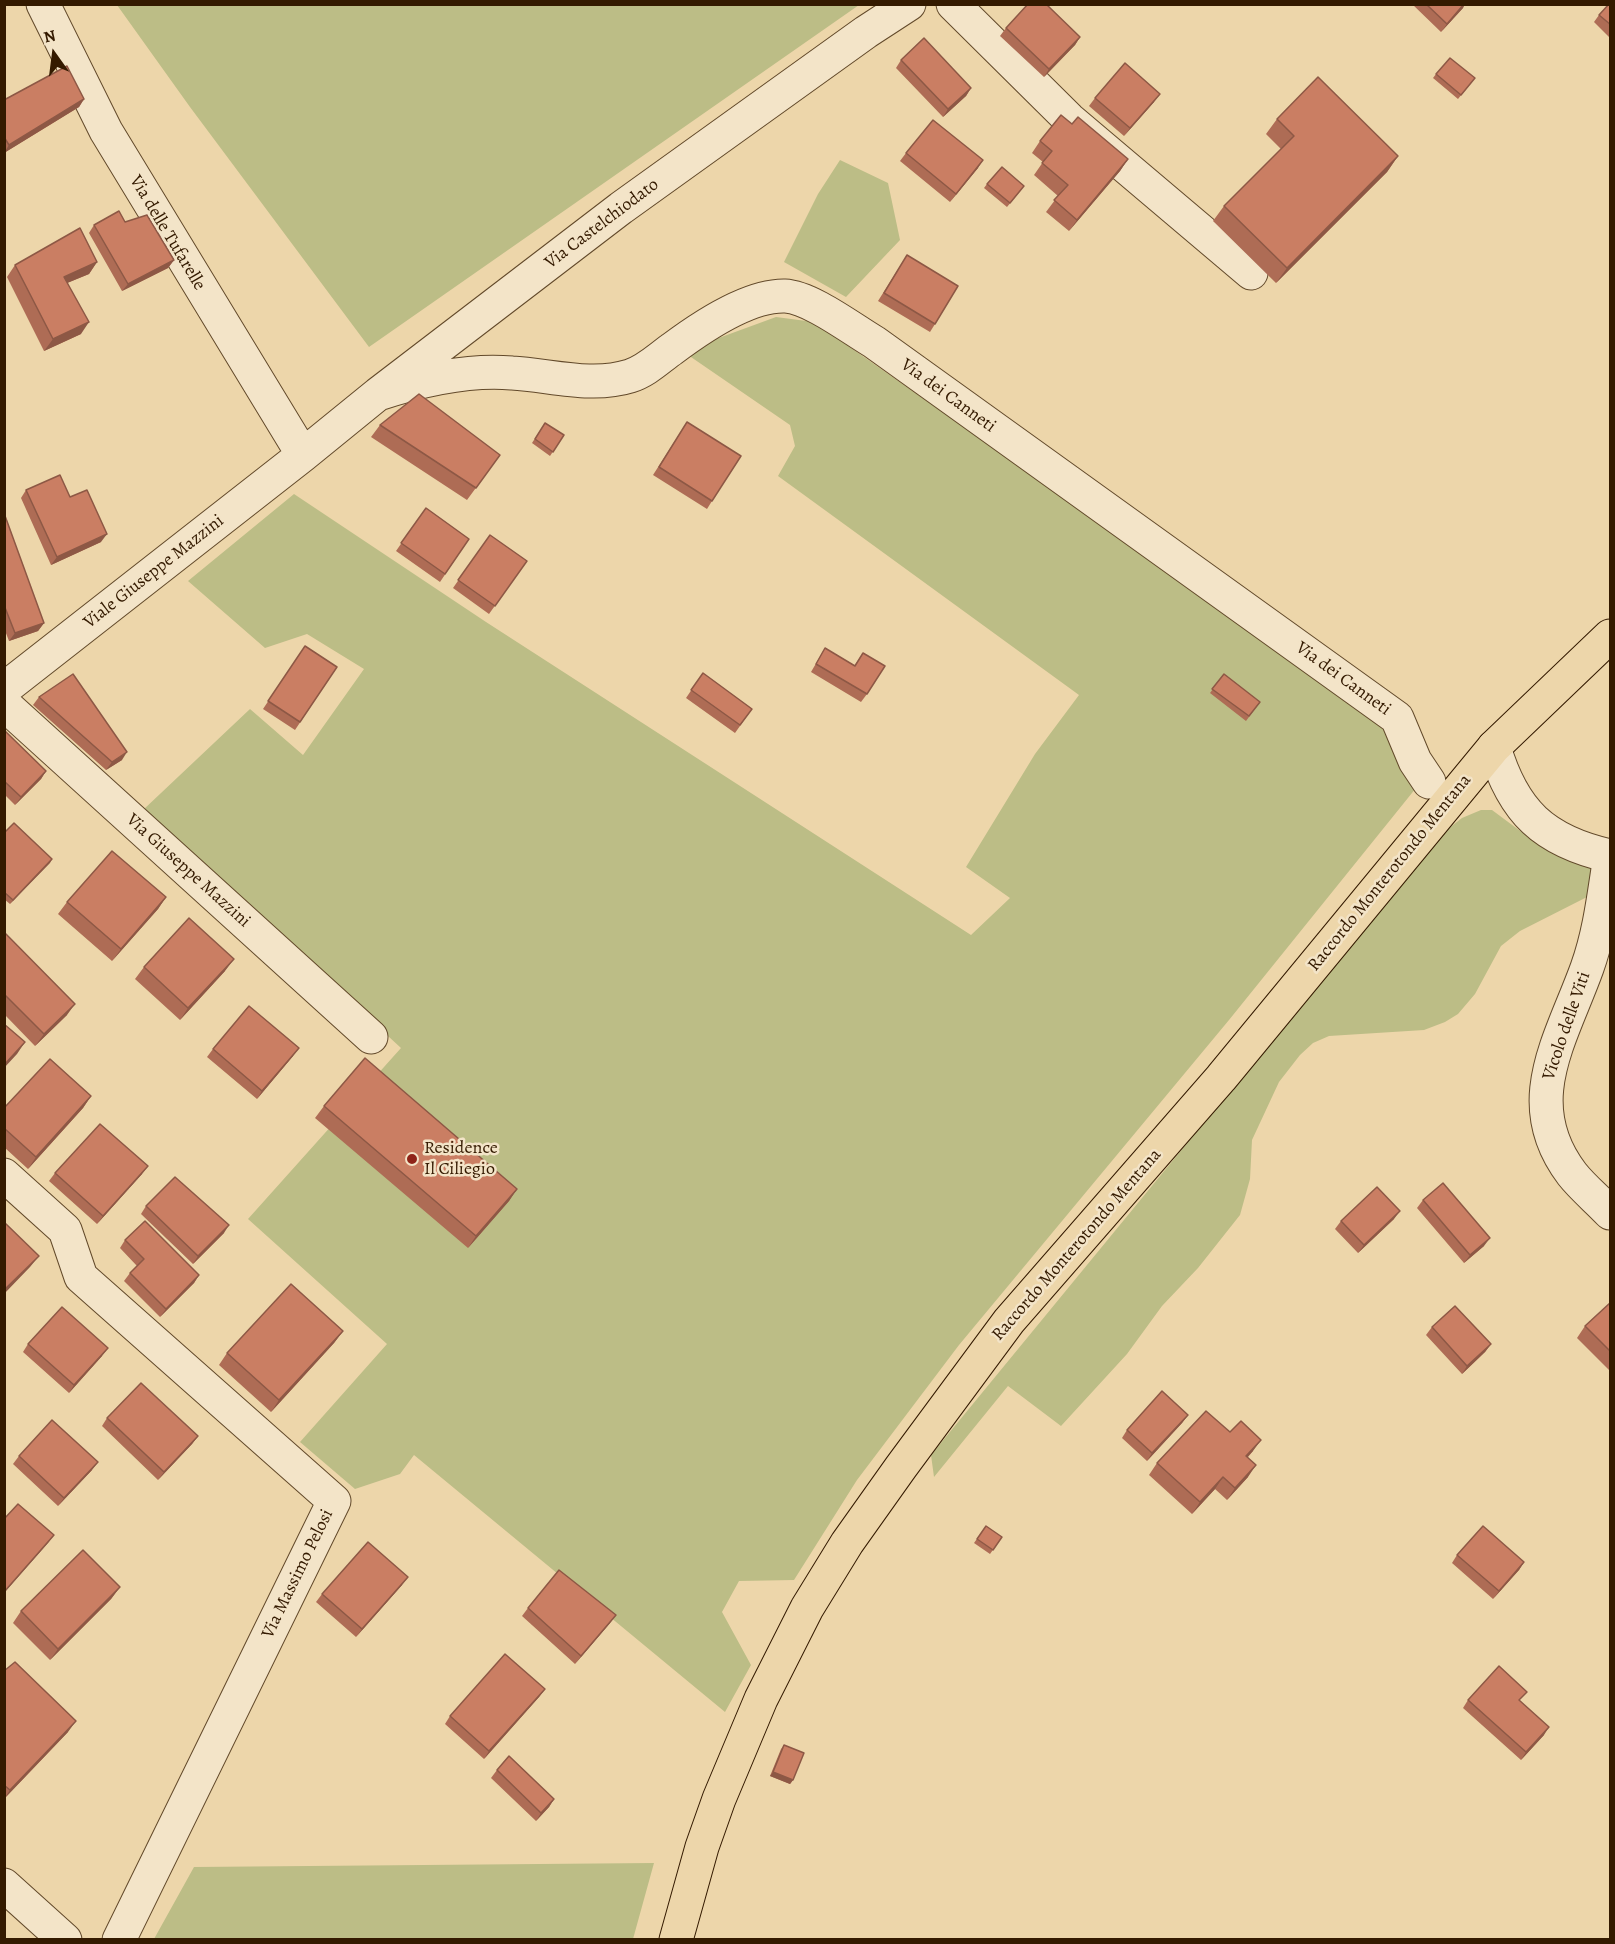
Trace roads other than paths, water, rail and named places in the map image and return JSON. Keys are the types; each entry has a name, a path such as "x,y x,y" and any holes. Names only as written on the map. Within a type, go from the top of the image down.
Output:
{"main road":[{"name":"Raccordo Monterotondo Mentana","path":"676,1940 702,1847 719,1799 785,1648 847,1543 901,1467 1009,1321 1221,1078 1494,747 1611,636"}],"street":[{"name":"Via delle Tufarelle","path":"43,4 106,132 303,455"},
{"name":"Via Castelchiodato","path":"303,455 378,394 621,208 866,32 909,4"},
{"path":"953,4 1069,119 1251,273"},
{"name":"Via dei Canneti","path":"378,394 423,380 488,373 510,372 589,381 620,379 641,372 693,334 737,309 773,297 784,296 802,300 874,342 1397,718 1415,761 1429,782"},
{"name":"Viale Giuseppe Mazzini","path":"4,689 303,455"},
{"name":"Via Giuseppe Mazzini","path":"4,704 371,1037"},
{"path":"1494,747 1502,774 1509,787 1535,821 1564,842 1610,856"},
{"name":"Vicolo delle Viti","path":"1610,856 1598,932 1549,1069 1545,1102 1550,1129 1564,1163 1579,1182 1611,1213"},
{"name":"Via Massimo Pelosi","path":"4,1175 65,1230 81,1277 334,1502 119,1940"},
{"path":"4,1885 65,1940"}],"place":[{"name":"Residence Il Ciliegio","path":"412,1159"}]}
